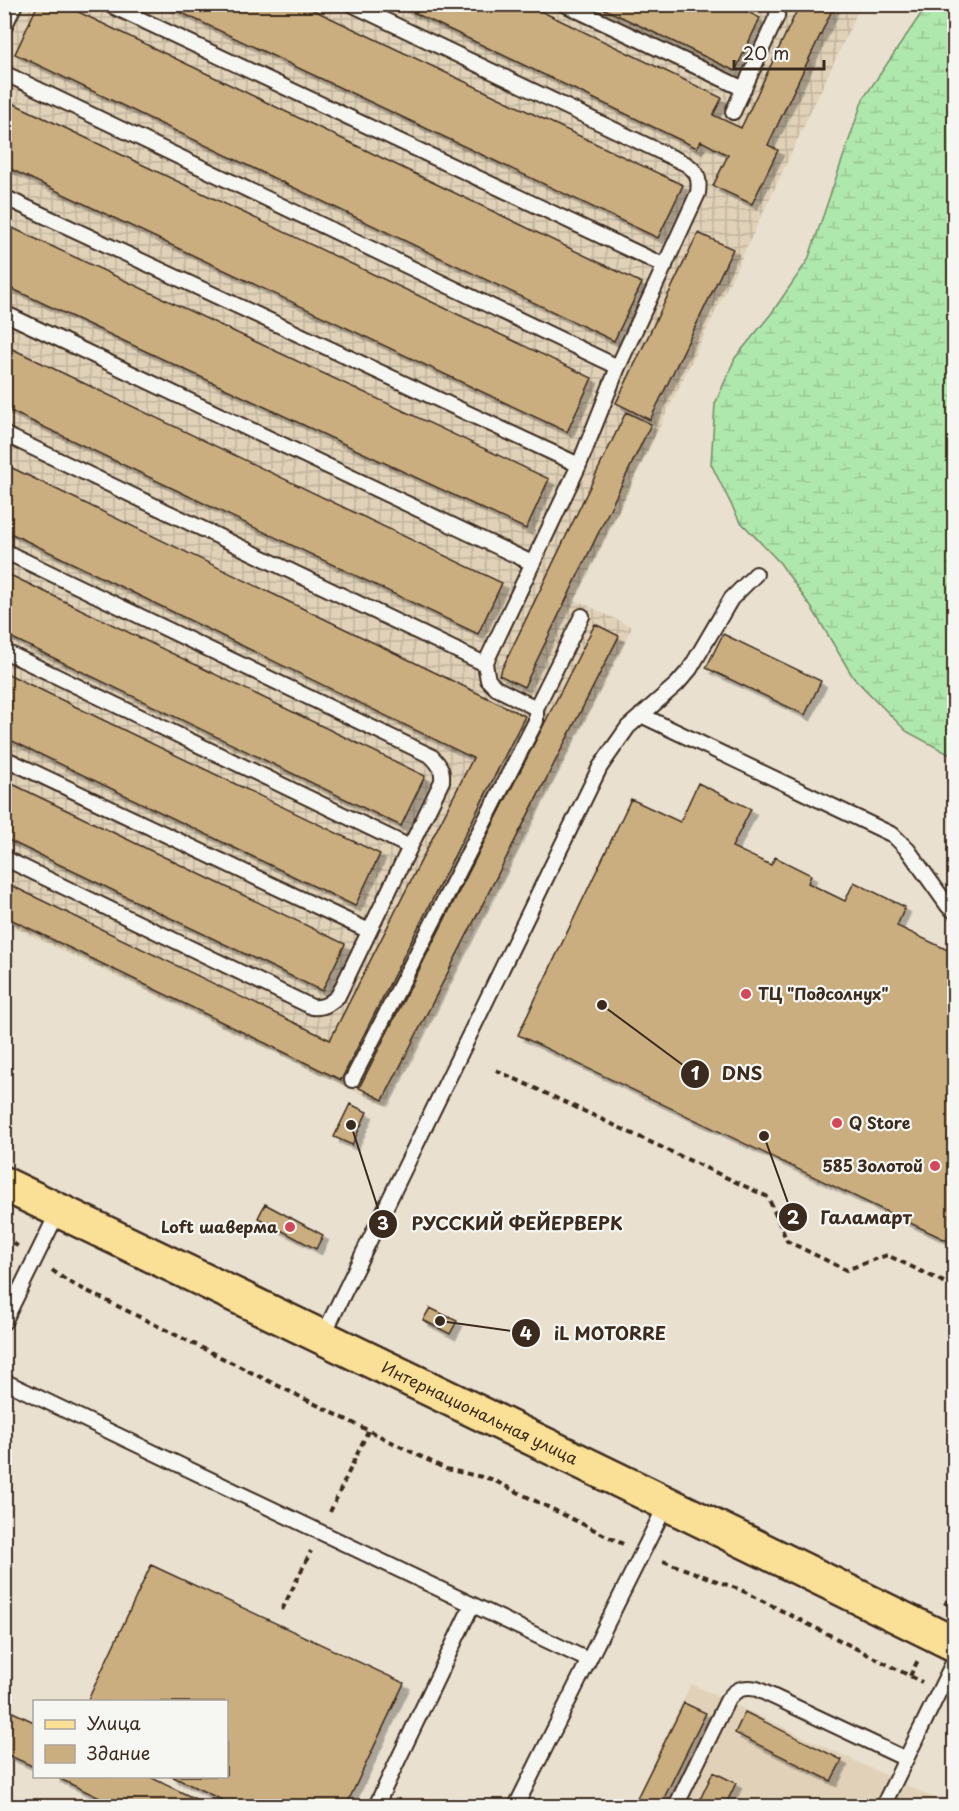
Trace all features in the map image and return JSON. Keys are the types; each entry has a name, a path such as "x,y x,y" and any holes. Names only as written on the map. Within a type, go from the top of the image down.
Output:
{"main road":[{"name":"Интернациональная улица","path":"4,1184 667,1503 954,1644"}],"lane":[{"path":"4,27 15,4"},
{"path":"108,4 665,266"},
{"path":"351,4 686,164 697,171 700,181 698,193 618,367 579,465 484,663 488,680 496,687 536,708"},
{"path":"564,4 744,89"},
{"path":"733,112 777,16 778,4"},
{"path":"4,73 618,367"},
{"path":"4,197 579,465"},
{"path":"4,313 532,563"},
{"path":"4,434 484,663"},
{"path":"4,551 431,756 439,764 443,773 442,781 338,996 330,1004 321,1008 312,1007 4,858"},
{"path":"322,1338 600,767 628,727 677,684 690,669 731,599 756,574"},
{"path":"352,1080 536,721 536,708 582,616"},
{"path":"4,651 410,847"},
{"path":"641,715 893,835 908,850 954,911"},
{"path":"4,758 369,931"},
{"path":"4,1322 59,1210"},
{"path":"4,1381 588,1660"},
{"path":"516,1806 667,1503"},
{"path":"376,1806 472,1605"},
{"path":"883,1806 954,1660"},
{"path":"676,1806 727,1701 738,1689 747,1687 757,1689 906,1758"}],"path":[{"path":"496,1070 768,1197 787,1241 846,1270 887,1255 954,1287"},
{"path":"4,1237 67,1281 446,1469 491,1479 641,1552 741,1590 939,1691"}],"shaded area":[{"path":"4,5 861,5 576,600 632,627 386,1106 5,923"},
{"path":"691,1684 951,1806 632,1806"}],"green space":[{"path":"927,5 954,5 954,757 906,731 853,677 813,610 780,563 739,520 711,464 715,404 735,358 771,314 808,260 863,99"}],"building":[{"path":"38,4 62,4 642,283 614,341 15,54"},
{"path":"163,4 301,4 683,185 658,238"},
{"path":"396,4 526,4 722,98 713,115 741,128 800,4 835,4 768,145 778,150 752,204 713,186 728,155 701,141 697,148"},
{"path":"594,4 732,4 760,18 735,71"},
{"path":"4,99 592,378 567,432 4,166"},
{"path":"4,224 549,479 526,529 4,285"},
{"path":"698,233 733,249 650,420 616,403"},
{"path":"4,345 502,583 478,634 4,408"},
{"path":"626,412 651,424 524,687 499,675"},
{"path":"4,464 525,716 341,1080 4,916 4,882 330,1040 473,758 4,530"},
{"path":"4,572 425,776 401,826 4,634"},
{"path":"595,624 619,636 383,1100 359,1088"},
{"path":"723,634 821,681 805,715 706,668"},
{"path":"4,672 380,854 355,906 4,737"},
{"path":"4,780 345,944 322,991 4,838"},
{"name":"ТЦ \"Подсолнух\"","path":"698,783 751,809 732,847 771,865 775,857 811,875 808,883 845,901 854,882 905,907 897,926 954,953 954,1244 518,1035 631,799 680,822"},
{"path":"350,1104 367,1112 352,1145 334,1137"},
{"name":"Loft шаверма","path":"265,1204 323,1235 316,1249 258,1218"},
{"path":"430,1308 457,1321 450,1334 423,1320"},
{"path":"151,1565 404,1683 346,1806 235,1806 175,1778 228,1778 228,1700 88,1700"},
{"path":"684,1703 706,1713 660,1806 633,1806"},
{"path":"4,1708 33,1722 33,1767 4,1753"},
{"path":"745,1712 842,1760 831,1781 735,1733"},
{"path":"713,1772 736,1783 725,1806 697,1806"},
{"path":"58,1778 152,1778 210,1806 116,1806"}],"place":[{"name":"ТЦ \"Подсолнух\"","path":"746,994"},
{"name":"DNS","path":"602,1005"},
{"name":"Q Store","path":"837,1123"},
{"name":"РУССКИЙ ФЕЙЕРВЕРК","path":"351,1125"},
{"name":"Галамарт","path":"764,1136"},
{"name":"585 Золотой","path":"935,1166"},
{"name":"Loft шаверма","path":"290,1227"},
{"name":"iL MOTORRE","path":"440,1321"}]}
